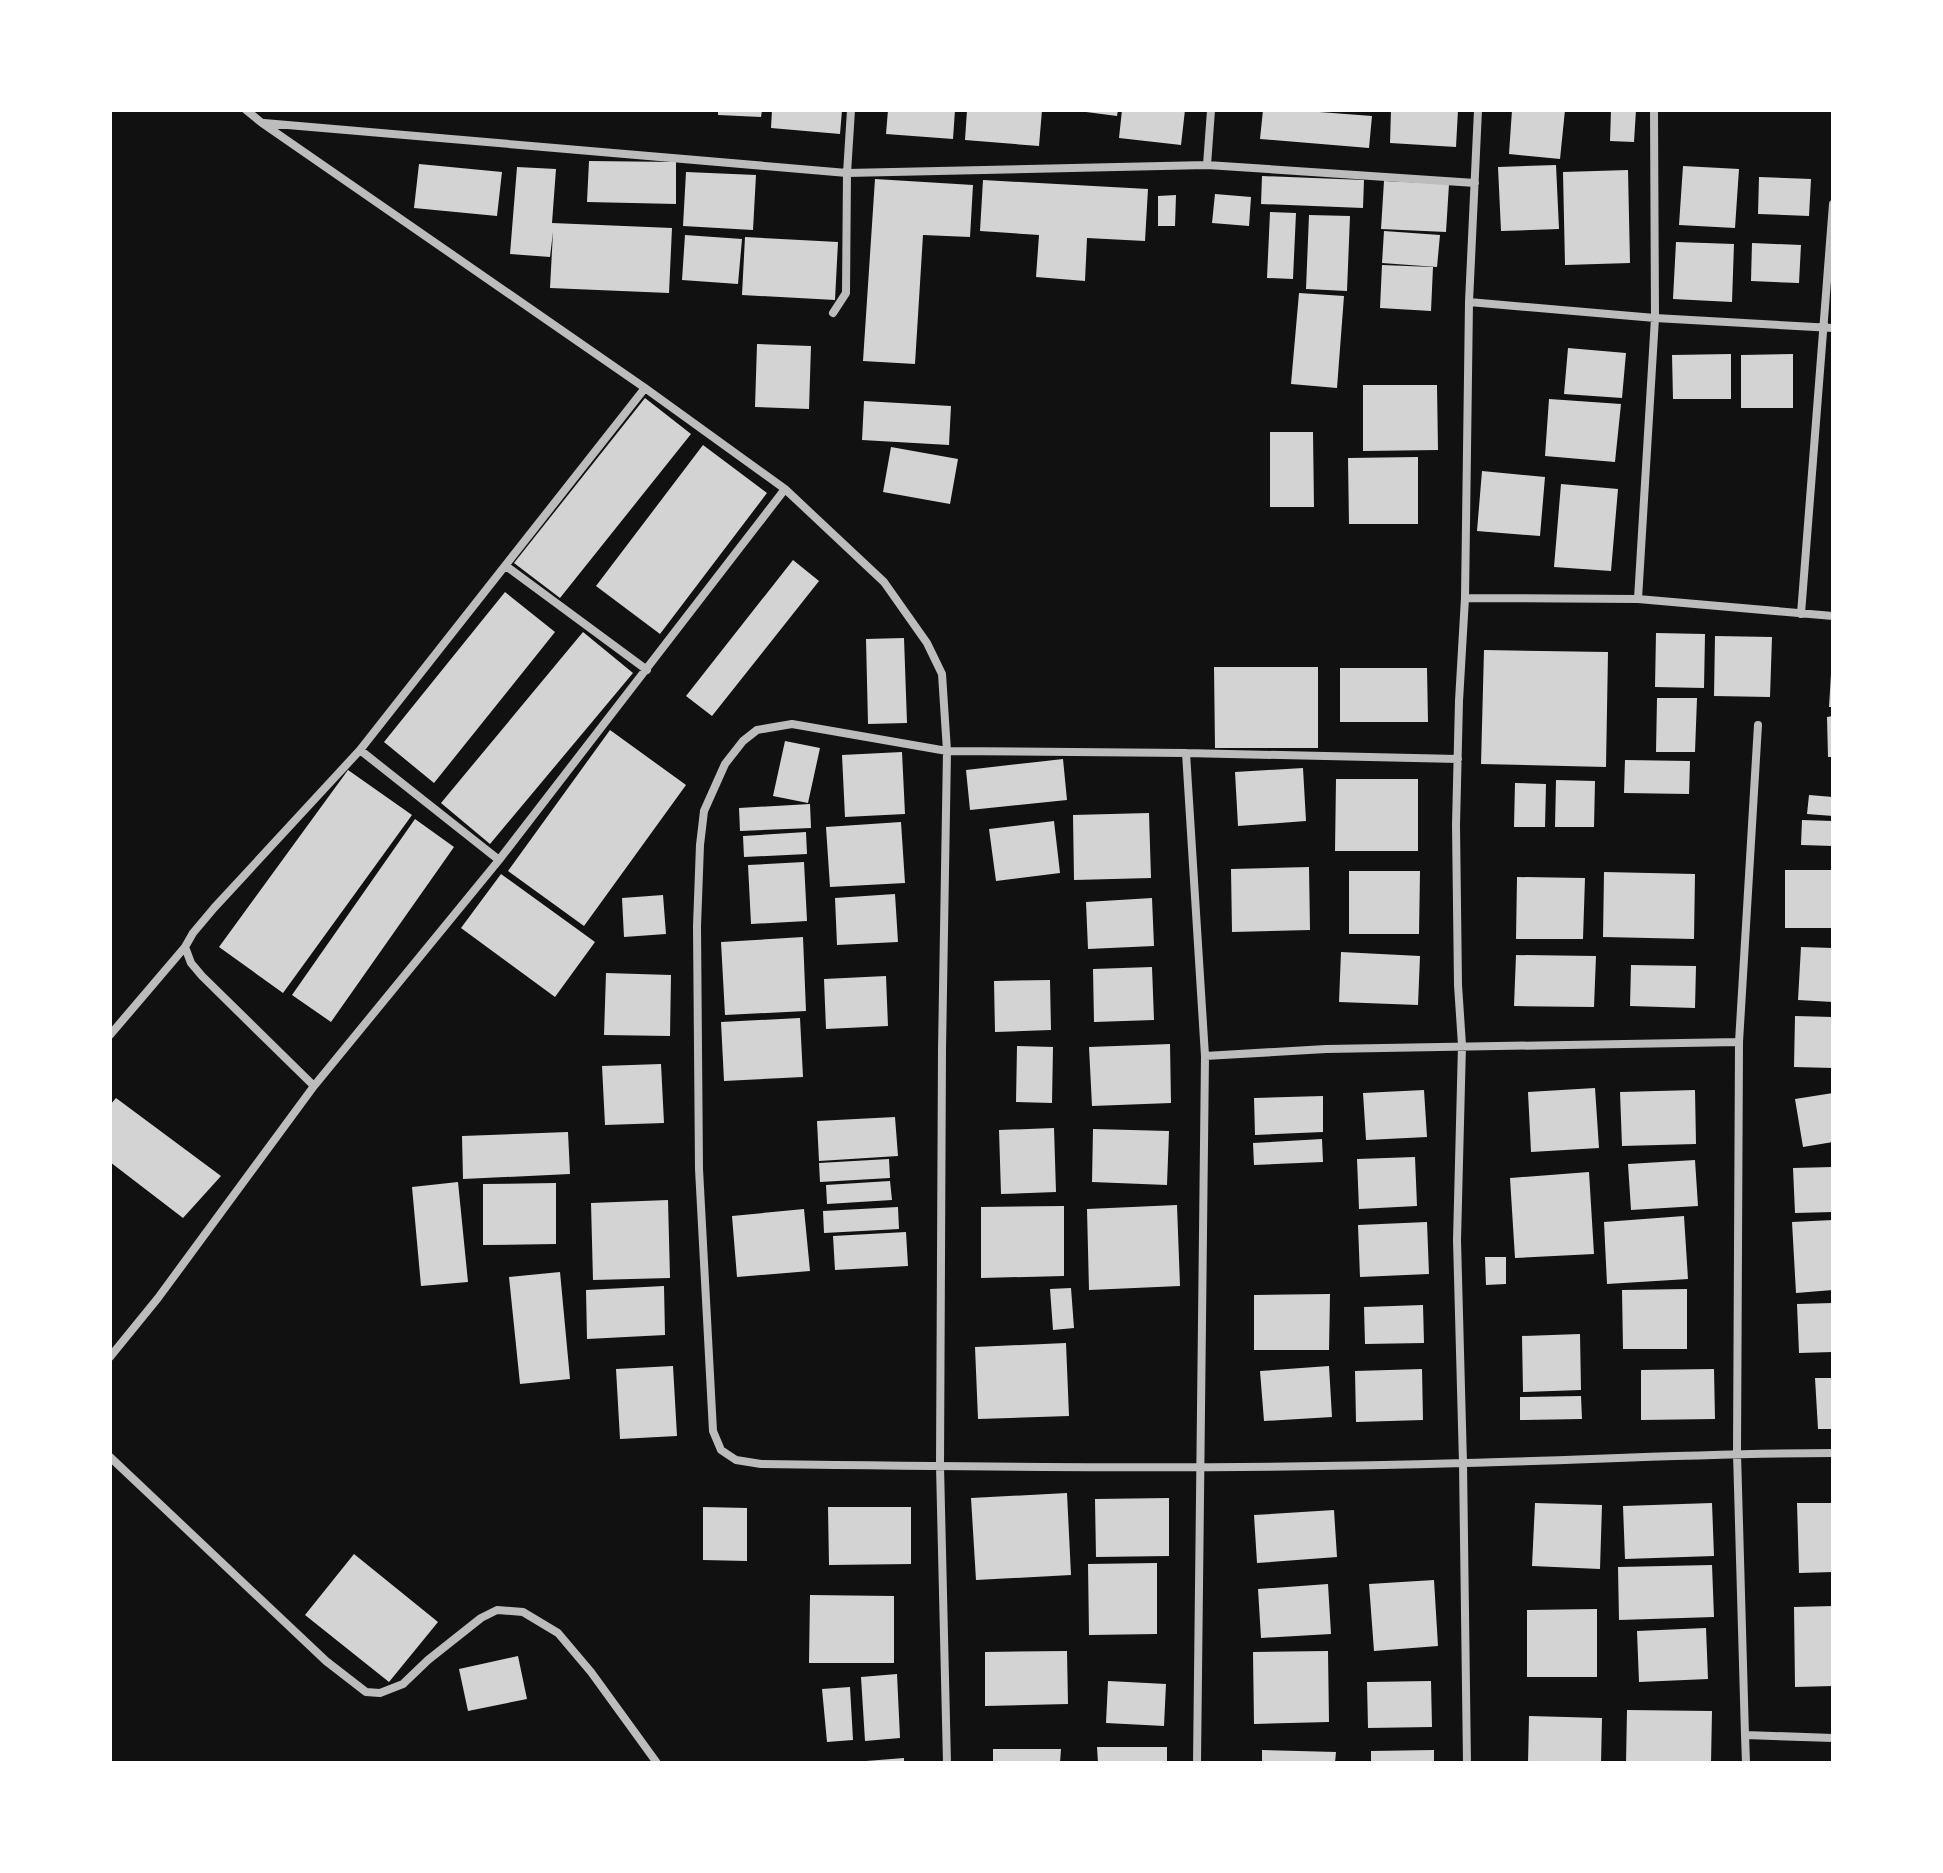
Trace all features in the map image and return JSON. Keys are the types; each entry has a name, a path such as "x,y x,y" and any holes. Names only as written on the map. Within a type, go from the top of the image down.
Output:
{"street":[{"path":"246,110 785,489 884,582 927,643 942,674 947,751 940,1466 947,1763"},
{"path":"833,313 846,293 851,110"},
{"path":"1207,165 1211,110"},
{"path":"1467,1763 1457,1240 1462,1045 1456,825 1465,598 1469,302 1478,110"},
{"path":"1638,599 1655,318 1654,110"},
{"path":"262,123 847,173 1207,165 1475,183"},
{"path":"1801,614 1828,328 1833,204"},
{"path":"1469,302 1655,318 1828,328"},
{"path":"110,1035 214,908 360,750 645,388"},
{"path":"110,1357 158,1298 314,1086 499,860 785,489"},
{"path":"506,566 647,670"},
{"path":"1465,598 1638,599 1833,616"},
{"path":"1458,759 947,751 792,724 757,730 743,741 725,764 704,811 697,926 701,1200 713,1431 721,1450 736,1460 761,1464 1200,1467 1833,1453"},
{"path":"1746,1763 1737,1453 1739,1042 1758,725"},
{"path":"360,750 499,860"},
{"path":"1186,753 1205,1056 1197,1763"},
{"path":"185,947 191,963 202,976 314,1086"},
{"path":"1205,1056 1462,1045 1739,1042"},
{"path":"110,1457 326,1661 366,1692 380,1693 403,1684 481,1618 497,1610 523,1612 558,1633 591,1672 657,1763"},
{"path":"1745,1735 1833,1738"}],"building":[{"path":"718,110 762,110 761,117 718,115"},
{"path":"772,110 842,110 840,134 771,128"},
{"path":"888,110 955,110 953,139 886,134"},
{"path":"967,110 1042,110 1039,146 965,140"},
{"path":"1086,110 1118,110 1117,116"},
{"path":"1122,110 1185,110 1181,145 1119,138"},
{"path":"1263,110 1372,116 1369,148 1260,139"},
{"path":"1391,110 1458,110 1456,147 1390,143"},
{"path":"1512,110 1565,110 1560,159 1509,154"},
{"path":"1611,110 1636,110 1634,142 1610,141"},
{"path":"589,161 676,162 676,204 587,202"},
{"path":"419,164 502,172 497,216 414,208"},
{"path":"1556,165 1559,229 1501,231 1498,167"},
{"path":"1683,166 1739,169 1735,228 1679,225"},
{"path":"517,167 556,169 552,223 672,228 669,293 550,288 553,232 550,257 510,254"},
{"path":"1628,170 1630,263 1565,265 1563,172"},
{"path":"686,172 756,175 753,230 683,226"},
{"path":"1262,176 1364,180 1363,208 1261,204"},
{"path":"1759,177 1811,179 1809,216 1758,214"},
{"path":"875,179 973,185 970,237 923,235 915,364 863,361"},
{"path":"983,180 1148,189 1145,241 1087,238 1085,281 1036,277 1039,235 980,231"},
{"path":"1384,181 1449,184 1446,232 1381,229"},
{"path":"1215,194 1251,197 1249,226 1212,223"},
{"path":"1176,195 1175,226 1158,226 1158,196"},
{"path":"1270,212 1296,213 1293,279 1267,278"},
{"path":"1309,215 1350,216 1347,291 1306,289"},
{"path":"1384,231 1440,235 1437,267 1382,263"},
{"path":"685,235 742,239 738,284 682,280"},
{"path":"745,237 838,242 835,300 742,295"},
{"path":"1676,242 1734,244 1732,302 1673,299"},
{"path":"1752,243 1801,245 1799,283 1751,281"},
{"path":"1382,265 1433,267 1431,311 1380,308"},
{"path":"1299,293 1344,296 1337,388 1291,384"},
{"path":"757,344 811,346 809,409 755,407"},
{"path":"1568,348 1626,353 1622,398 1564,394"},
{"path":"1731,354 1731,399 1673,399 1672,355"},
{"path":"1793,354 1793,408 1741,408 1741,355"},
{"path":"1363,385 1437,385 1438,450 1363,451"},
{"path":"645,398 691,434 560,598 514,563"},
{"path":"1549,399 1621,404 1615,462 1545,456"},
{"path":"864,401 951,406 949,445 862,440"},
{"path":"1270,432 1313,432 1314,507 1270,507"},
{"path":"703,445 767,493 660,634 596,586"},
{"path":"891,447 958,459 950,504 883,492"},
{"path":"1418,457 1418,524 1349,524 1348,458"},
{"path":"1482,471 1545,477 1540,536 1477,531"},
{"path":"1561,484 1618,489 1611,571 1554,567"},
{"path":"793,560 819,581 712,716 686,696"},
{"path":"505,592 555,632 434,783 384,742"},
{"path":"583,632 633,673 490,844 441,803"},
{"path":"1656,633 1705,634 1704,688 1655,687"},
{"path":"1715,636 1772,637 1770,697 1714,696"},
{"path":"904,638 907,723 868,724 866,639"},
{"path":"1484,650 1608,652 1606,767 1481,764"},
{"path":"1214,667 1318,667 1318,748 1215,748"},
{"path":"1340,668 1427,668 1428,722 1340,722"},
{"path":"1831,674 1833,707 1829,707"},
{"path":"1657,698 1697,698 1695,752 1656,752"},
{"path":"1833,716 1833,757 1828,757 1827,717"},
{"path":"610,730 686,785 584,926 508,871"},
{"path":"785,741 820,748 808,803 773,796"},
{"path":"902,752 905,814 845,817 842,755"},
{"path":"1063,759 1067,800 970,810 966,770"},
{"path":"1625,760 1690,761 1689,794 1624,793"},
{"path":"1303,768 1306,821 1238,826 1235,772"},
{"path":"348,770 412,815 283,993 219,947"},
{"path":"1336,779 1418,779 1418,851 1335,851"},
{"path":"1556,780 1595,781 1594,827 1555,827"},
{"path":"1515,783 1546,784 1545,827 1514,827"},
{"path":"1809,795 1833,797 1833,816 1807,814"},
{"path":"810,804 811,828 740,831 739,808"},
{"path":"1149,813 1151,878 1074,880 1073,815"},
{"path":"415,819 454,847 331,1022 292,995"},
{"path":"1802,820 1833,821 1833,846 1801,845"},
{"path":"1054,821 1060,873 996,881 989,829"},
{"path":"901,822 905,883 830,887 826,827"},
{"path":"806,832 807,854 744,857 743,836"},
{"path":"804,862 807,921 751,924 748,865"},
{"path":"1309,867 1310,930 1232,932 1231,869"},
{"path":"1785,870 1833,870 1833,928 1785,928"},
{"path":"1349,871 1420,871 1419,934 1349,934"},
{"path":"1604,872 1695,874 1694,939 1603,937"},
{"path":"501,874 595,942 555,997 461,928"},
{"path":"1517,877 1585,878 1583,939 1516,939"},
{"path":"895,894 898,942 837,945 835,898"},
{"path":"663,895 666,934 624,937 622,898"},
{"path":"1152,898 1154,946 1088,949 1086,902"},
{"path":"803,937 806,1011 725,1015 721,942"},
{"path":"1801,947 1833,948 1833,1002 1798,1000"},
{"path":"1341,952 1420,956 1418,1005 1339,1002"},
{"path":"1516,955 1596,956 1594,1007 1514,1006"},
{"path":"1631,965 1696,966 1695,1008 1630,1006"},
{"path":"1152,967 1154,1020 1094,1022 1093,969"},
{"path":"606,973 671,975 670,1036 604,1035"},
{"path":"886,976 888,1026 826,1029 824,979"},
{"path":"1050,980 1051,1030 995,1032 994,981"},
{"path":"1795,1016 1833,1017 1833,1068 1794,1067"},
{"path":"800,1018 803,1077 724,1081 721,1022"},
{"path":"1170,1044 1171,1103 1092,1106 1089,1047"},
{"path":"1017,1046 1053,1047 1052,1103 1016,1102"},
{"path":"661,1064 664,1123 605,1125 602,1066"},
{"path":"1595,1088 1599,1148 1531,1152 1528,1092"},
{"path":"1424,1090 1427,1137 1366,1140 1363,1093"},
{"path":"1695,1090 1696,1144 1622,1146 1620,1092"},
{"path":"1833,1093 1833,1142 1803,1147 1795,1099"},
{"path":"1323,1096 1323,1132 1255,1135 1254,1098"},
{"path":"116,1098 221,1176 183,1218 110,1162 110,1105"},
{"path":"895,1117 898,1156 819,1161 817,1121"},
{"path":"1054,1128 1056,1192 1001,1194 999,1130"},
{"path":"1093,1129 1169,1131 1167,1185 1092,1182"},
{"path":"568,1132 570,1174 463,1179 462,1136"},
{"path":"1322,1139 1323,1162 1254,1165 1253,1143"},
{"path":"1415,1157 1417,1206 1359,1209 1357,1159"},
{"path":"889,1159 890,1178 820,1182 819,1163"},
{"path":"1695,1160 1698,1206 1631,1210 1628,1164"},
{"path":"1833,1167 1833,1212 1795,1213 1793,1168"},
{"path":"1589,1172 1594,1254 1515,1258 1510,1178"},
{"path":"890,1181 892,1200 827,1204 826,1185"},
{"path":"458,1182 468,1282 421,1286 412,1187"},
{"path":"556,1183 556,1244 483,1245 483,1184"},
{"path":"668,1200 670,1278 593,1280 591,1203"},
{"path":"1177,1205 1180,1286 1089,1290 1087,1209"},
{"path":"1064,1206 1064,1276 981,1278 981,1207"},
{"path":"898,1207 899,1229 824,1233 823,1211"},
{"path":"804,1209 810,1271 737,1277 732,1216"},
{"path":"1684,1216 1688,1279 1607,1284 1604,1222"},
{"path":"1833,1220 1833,1290 1796,1293 1792,1222"},
{"path":"1427,1222 1429,1274 1360,1277 1358,1225"},
{"path":"906,1232 908,1266 835,1270 833,1236"},
{"path":"1485,1257 1506,1257 1506,1284 1486,1285"},
{"path":"560,1272 570,1379 520,1384 509,1277"},
{"path":"664,1286 665,1335 587,1339 586,1290"},
{"path":"1071,1288 1074,1328 1053,1330 1050,1289"},
{"path":"1687,1289 1687,1349 1623,1349 1622,1290"},
{"path":"1330,1294 1329,1350 1254,1350 1254,1295"},
{"path":"1833,1303 1833,1352 1799,1353 1797,1304"},
{"path":"1423,1305 1424,1343 1365,1344 1364,1307"},
{"path":"1580,1334 1581,1390 1523,1392 1522,1336"},
{"path":"1066,1343 1069,1416 978,1419 975,1347"},
{"path":"673,1366 677,1436 620,1439 616,1369"},
{"path":"1329,1366 1332,1417 1264,1421 1260,1371"},
{"path":"1422,1369 1423,1420 1356,1422 1355,1371"},
{"path":"1714,1369 1715,1419 1641,1420 1641,1370"},
{"path":"1815,1378 1833,1378 1833,1429 1818,1429"},
{"path":"1581,1396 1582,1419 1520,1420 1520,1397"},
{"path":"1067,1493 1071,1575 976,1580 971,1498"},
{"path":"1169,1498 1169,1556 1096,1557 1095,1499"},
{"path":"1535,1503 1602,1505 1600,1569 1532,1566"},
{"path":"1712,1503 1714,1556 1625,1559 1623,1506"},
{"path":"1797,1503 1833,1503 1833,1572 1799,1573"},
{"path":"703,1507 747,1508 747,1561 703,1560"},
{"path":"828,1507 911,1507 911,1564 829,1565"},
{"path":"1334,1510 1337,1557 1257,1563 1254,1515"},
{"path":"354,1554 438,1622 389,1682 305,1615"},
{"path":"1157,1563 1157,1634 1089,1635 1088,1564"},
{"path":"1712,1565 1714,1617 1619,1620 1618,1567"},
{"path":"1434,1580 1438,1646 1374,1651 1369,1584"},
{"path":"1328,1584 1331,1634 1261,1638 1258,1589"},
{"path":"810,1595 894,1596 894,1663 809,1663"},
{"path":"1833,1606 1833,1686 1795,1687 1794,1607"},
{"path":"1597,1609 1597,1677 1527,1677 1527,1610"},
{"path":"1706,1628 1708,1679 1639,1682 1637,1631"},
{"path":"1067,1651 1068,1704 985,1706 985,1652"},
{"path":"1328,1651 1329,1722 1254,1724 1253,1652"},
{"path":"518,1656 527,1699 468,1711 459,1669"},
{"path":"897,1674 900,1738 865,1741 861,1677"},
{"path":"1108,1681 1166,1684 1164,1726 1106,1723"},
{"path":"1431,1681 1432,1727 1368,1728 1367,1682"},
{"path":"850,1687 853,1740 827,1742 822,1689"},
{"path":"1627,1710 1712,1711 1711,1763 1626,1763"},
{"path":"1529,1716 1602,1718 1601,1763 1528,1763"},
{"path":"1097,1747 1167,1747 1167,1763 1098,1763"},
{"path":"993,1749 1061,1749 1060,1763 993,1763"},
{"path":"1262,1750 1336,1752 1335,1763 1262,1763"},
{"path":"1434,1750 1434,1763 1371,1763 1371,1751"},
{"path":"904,1758 904,1763 866,1763 866,1761"}]}
